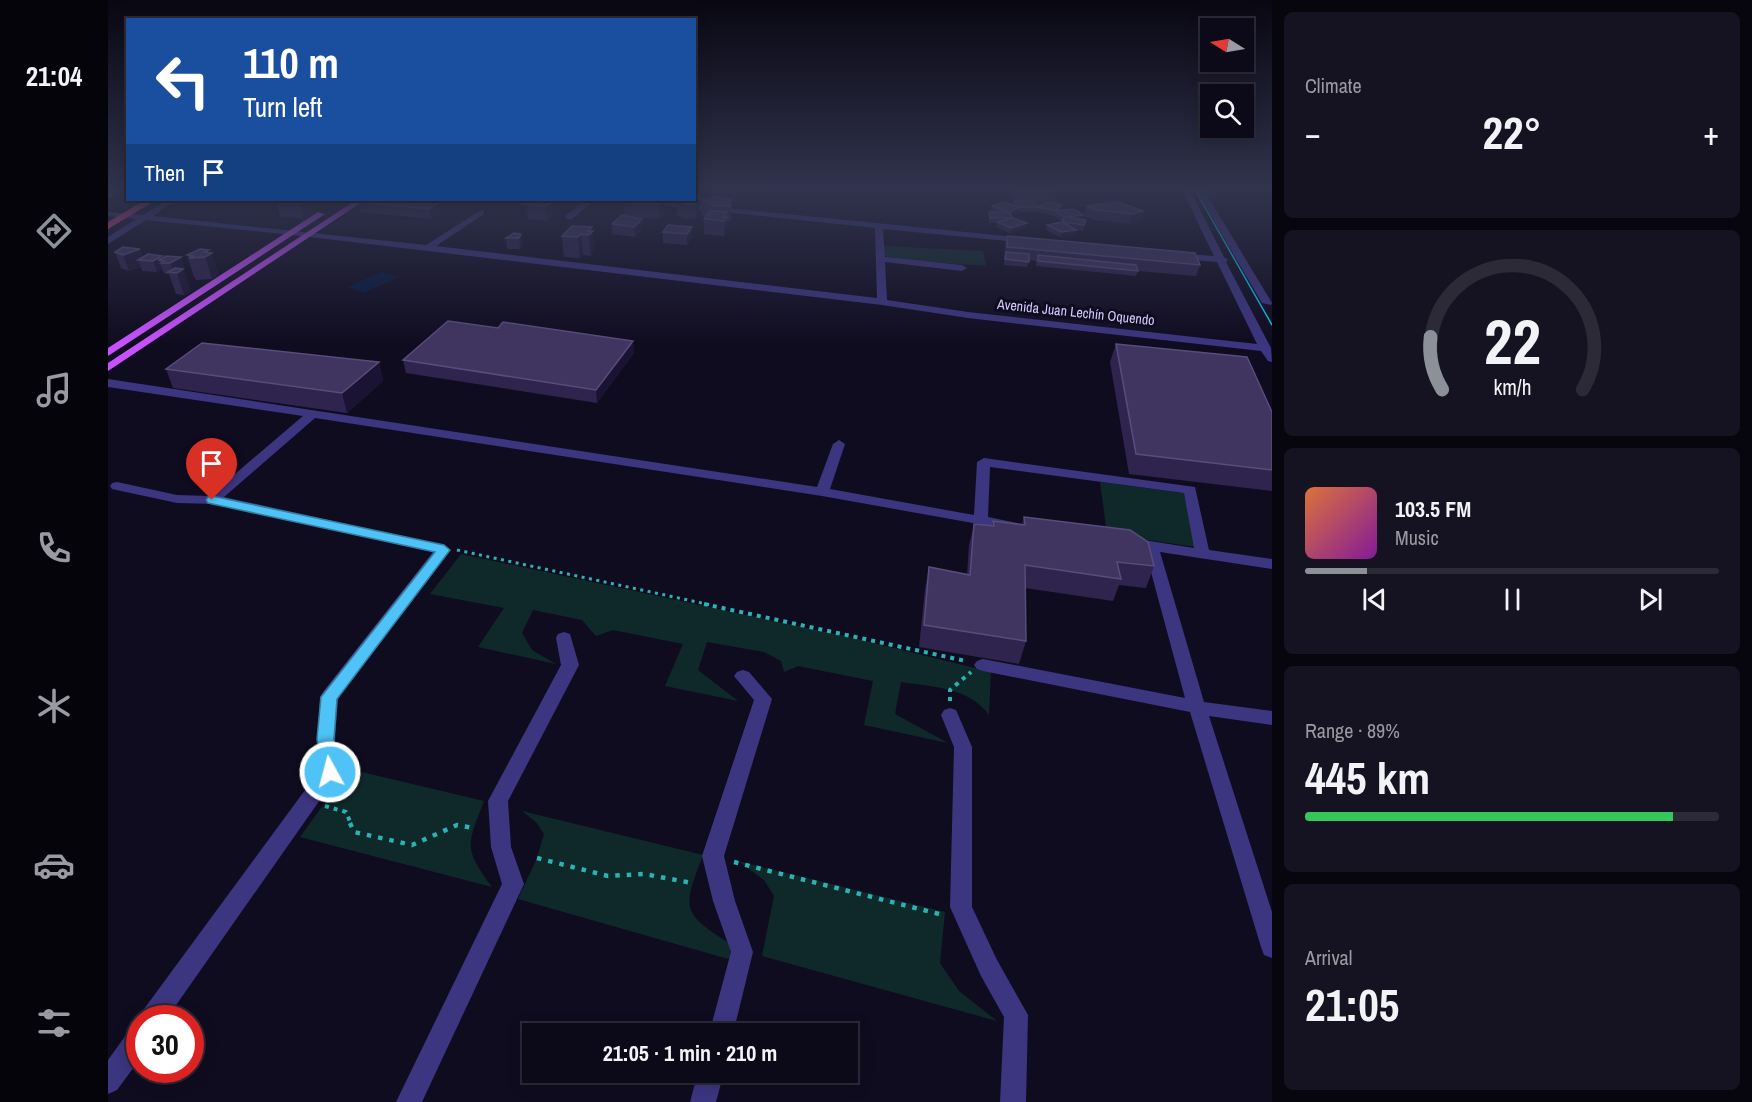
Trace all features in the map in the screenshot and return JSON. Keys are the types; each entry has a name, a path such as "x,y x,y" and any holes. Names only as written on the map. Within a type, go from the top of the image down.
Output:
{"main road":[{"path":"108,353 279,241"},
{"path":"108,368 299,241"},
{"path":"141,332 159,334"}],"street":[{"name":"Avenida Juan Lechín Oquendo","path":"373,241 882,302 968,315 1266,349"},
{"path":"428,248 438,241"},
{"path":"879,241 882,302"},
{"path":"1212,241 1266,349"},
{"path":"1231,241 1269,303"},
{"path":"1163,254 1222,260"},
{"path":"880,259 962,268"},
{"path":"1243,302 1269,303"},
{"path":"108,383 822,492 1025,528"},
{"path":"212,500 313,414"},
{"path":"822,492 838,444"},
{"path":"981,521 984,462 1123,480 1190,490 1202,553"},
{"path":"117,486 177,499 212,500 444,550 329,697 326,739 330,772 162,1005"},
{"path":"1115,541 1272,564"},
{"path":"1151,546 1197,707 1272,947"},
{"path":"409,1102 513,884 501,847 498,801 570,665 564,638"},
{"path":"983,664 1197,707 1272,718"},
{"path":"724,1023 742,952 724,901 713,856 763,699 743,676"},
{"path":"950,715 963,747 961,907 965,920 1016,1015 1013,1102"},
{"path":"108,1081 126,1056"},
{"path":"703,1102 708,1083"}],"path":[{"path":"444,550 463,550 983,664"},
{"path":"950,715 950,690 983,664"},
{"path":"323,806 346,812 354,832 412,845 457,825 473,828"},
{"path":"713,856 965,920"},
{"path":"537,858 608,876 644,874 693,883"}],"green space":[{"path":"884,246 983,251 986,266 891,259 885,256"},
{"path":"1100,482 1184,493 1196,547 1107,534"},
{"path":"461,554 849,637 991,672 989,715 981,706 961,694 938,687 901,682 895,714 948,743 864,725 873,681 798,666 784,672 781,661 764,652 707,642 698,670 738,701 665,686 683,644 613,630 596,636 582,620 533,610 522,633 532,650 556,664 478,647 504,608 430,594"},
{"path":"349,769 484,801 471,837 471,846 476,863 492,887 300,837"},
{"path":"522,811 703,855 692,887 690,907 701,924 729,943 732,960 518,899 537,858 544,834 536,822"},
{"path":"738,861 945,912 940,963 959,991 997,1021 762,956 774,896 764,880"}],"water":[{"path":"382,272 399,277 364,293 347,287"}],"building":[{"path":"1007,241 1067,241 1195,253 1200,265 1007,247"},
{"path":"123,247 140,249 123,255 115,252"},
{"path":"200,249 209,250 205,252 212,253 205,257 189,258 193,256 187,255"},
{"path":"1006,252 1029,254 1029,262 1005,259"},
{"path":"148,254 162,256 153,261 138,260"},
{"path":"1038,255 1136,265 1138,271 1038,261"},
{"path":"166,256 181,257 170,263 161,263 164,261 159,260"},
{"path":"175,268 183,269 177,273 168,272"},
{"path":"448,321 498,328 503,322 633,341 596,390 403,360"},
{"path":"202,343 379,362 342,393 166,369"},
{"path":"1116,344 1247,357 1272,412 1272,470 1136,454"},
{"path":"1024,517 1130,530 1148,542 1154,566 1117,562 1121,579 1025,565 1026,641 924,625 929,567 970,575 974,524 994,526 993,521 1025,525"}],"tram line":[{"path":"1224,241 1272,325"}],"route":[{"path":"212,500 444,550 329,697 326,739 330,772"}]}
